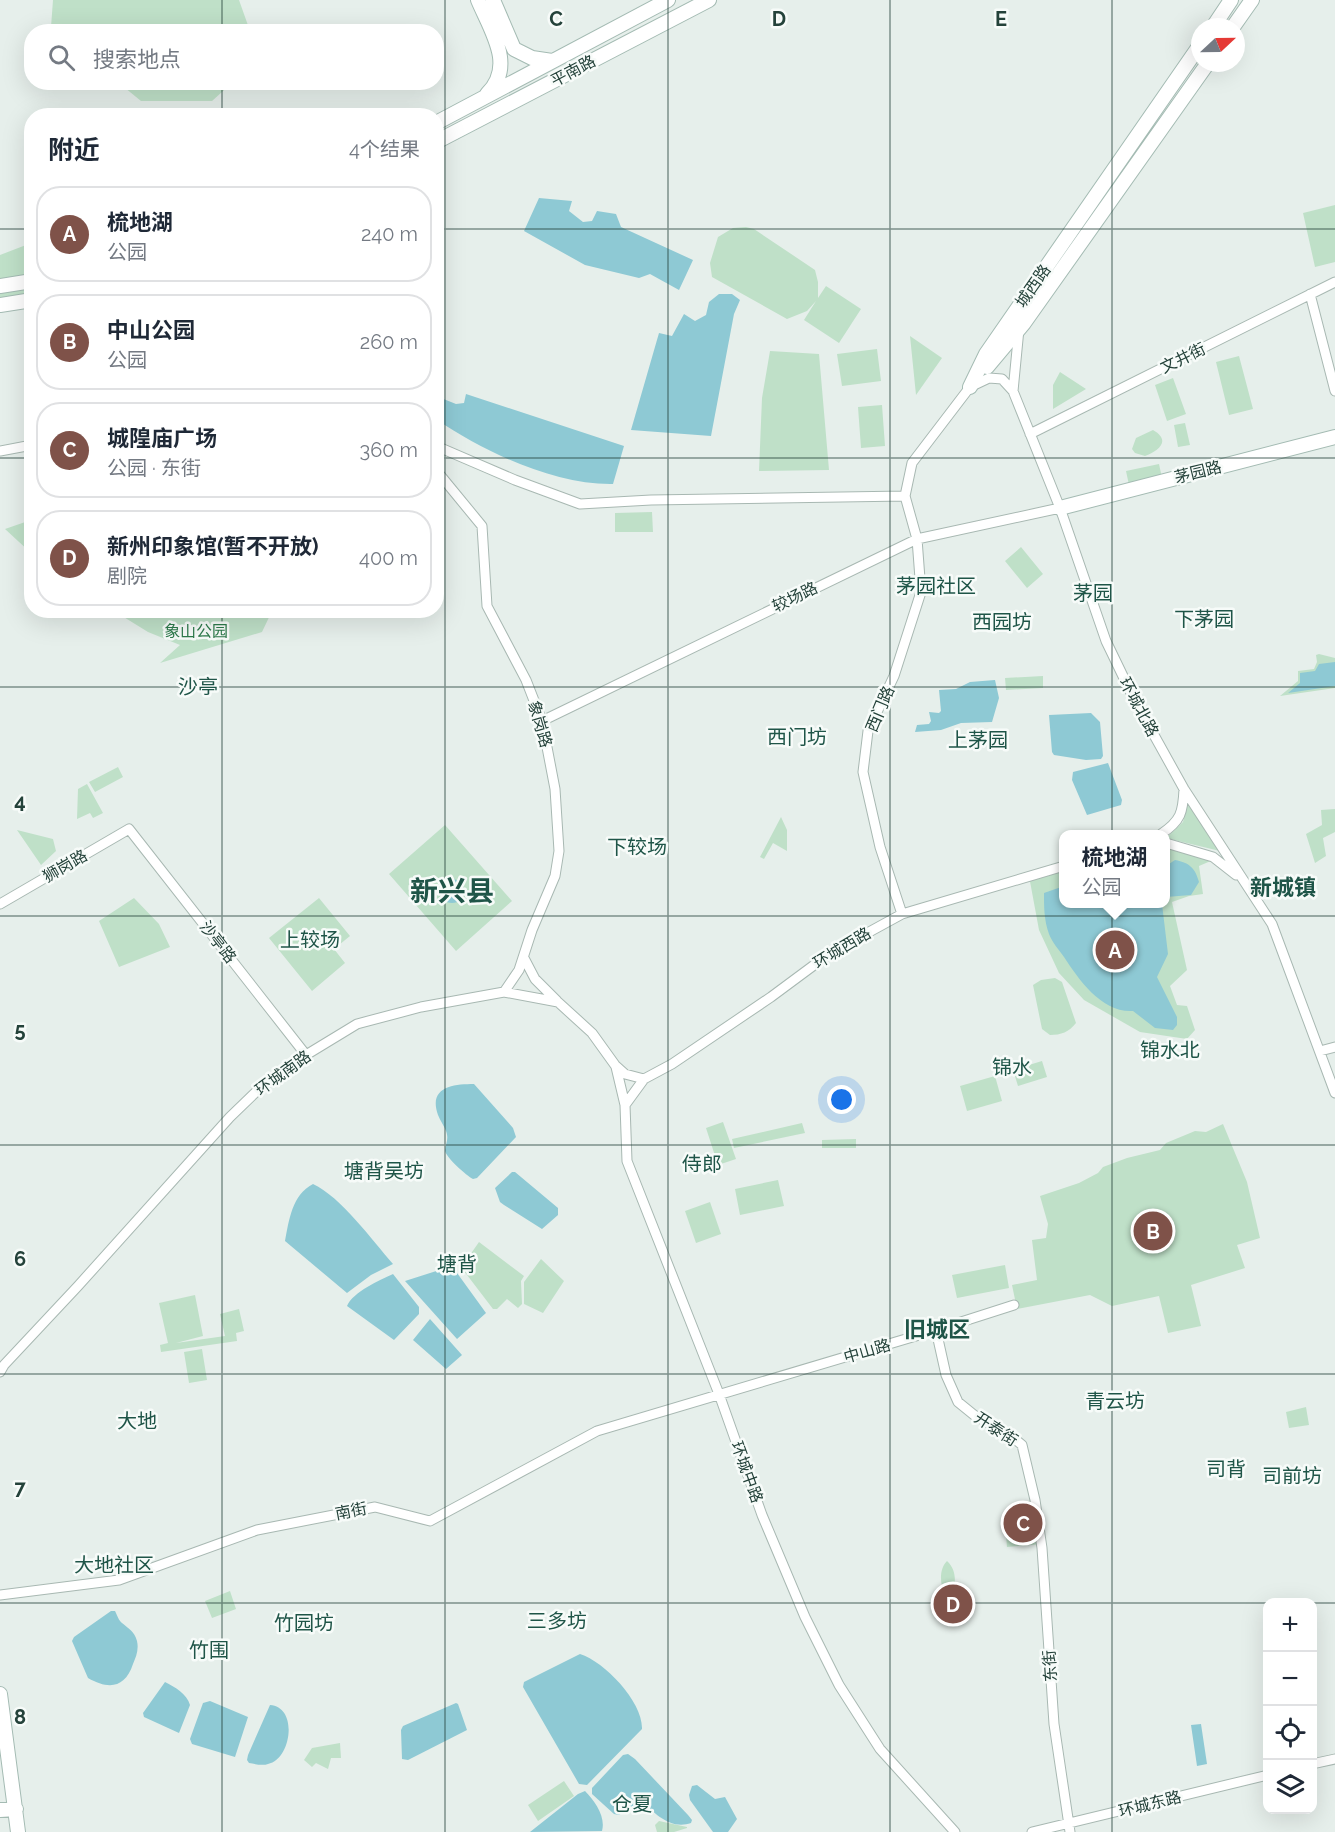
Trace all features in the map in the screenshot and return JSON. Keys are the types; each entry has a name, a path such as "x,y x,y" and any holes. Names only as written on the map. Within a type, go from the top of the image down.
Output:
{"main road":[{"path":"478,0 500,52 502,63 493,88 480,101"},
{"path":"493,0 514,49 532,58 552,61"},
{"name":"平南路","path":"444,119 668,0"},
{"name":"平南路","path":"444,138 709,0"},
{"path":"1219,18 1232,0"},
{"path":"1239,18 1252,0"},
{"name":"城西路","path":"970,387 986,354 1191,58"},
{"path":"970,387 1024,323 1202,72"},
{"path":"0,286 24,282"},
{"path":"0,305 24,301"},
{"name":"茅园路","path":"1060,508 1335,437"},
{"path":"0,1694 18,1832"},
{"path":"0,1810 16,1809"}],"street":[{"name":"文井街","path":"1030,434 1335,282"},
{"path":"1310,294 1335,391"},
{"name":"环城北路","path":"1025,297 1018,335 1014,391 1060,508 1106,641 1134,699 1184,789 1272,924 1335,1093"},
{"path":"970,387 989,378 1002,380 1014,391"},
{"name":"城西路","path":"917,539 905,496 912,464 970,387"},
{"path":"0,451 24,446"},
{"path":"444,449 515,480 580,504 651,500 905,496"},
{"name":"象岗路","path":"444,480 482,526 487,606 526,680 542,721 555,789 559,851 555,876 532,930 519,970 504,992"},
{"name":"较场路","path":"542,721 917,539 1060,508"},
{"name":"西门路","path":"902,914 880,847 863,772 868,731 894,676 921,591 917,539"},
{"path":"1167,830 1173,826 1183,810 1184,789"},
{"name":"狮岗路","path":"0,903 129,829"},
{"name":"沙亭路","path":"129,829 306,1055"},
{"path":"1170,844 1213,857 1242,880"},
{"name":"环城西路","path":"644,1079 672,1064 771,997 829,954 902,914 1059,867"},
{"path":"524,958 535,979 592,1033 615,1065 625,1074 644,1079 626,1106"},
{"name":"环城南路","path":"1,1367 78,1286 230,1117 259,1089 306,1055 357,1024 419,1007 504,992 558,1002"},
{"path":"1320,1051 1335,1047"},
{"name":"环城中路","path":"615,1065 626,1106 627,1161 719,1394 771,1536 805,1617 839,1685 880,1749 955,1832"},
{"name":"中山路","path":"719,1394 1014,1305"},
{"name":"开泰街","path":"936,1330 946,1375 958,1402 974,1415 1010,1435 1022,1445 1035,1500"},
{"name":"南街","path":"0,1595 119,1580 257,1530 375,1507 430,1521 597,1431 719,1394"},
{"name":"东街","path":"1035,1500 1042,1548 1054,1724 1069,1828"},
{"path":"1317,1763 1335,1759"},
{"name":"环城东路","path":"1032,1832 1069,1828 1263,1776"}],"green space":[{"path":"53,0 239,0 248,24 51,24"},
{"path":"128,90 224,90 212,101 141,101"},
{"path":"1335,205 1335,262 1315,267 1303,213"},
{"path":"733,228 754,229 815,270 818,298 826,286 861,309 839,343 804,320 816,301 807,311 787,319 712,277 710,263 718,237"},
{"path":"24,246 24,301 0,305 0,255"},
{"path":"910,336 942,358 916,395"},
{"path":"877,349 881,381 842,386 837,354"},
{"path":"770,351 819,354 829,470 759,471 762,398"},
{"path":"1239,356 1253,409 1229,415 1216,362"},
{"path":"1060,372 1086,389 1053,409 1053,385"},
{"path":"1173,378 1186,414 1167,421 1155,385"},
{"path":"882,405 885,446 861,448 858,407"},
{"path":"1185,423 1190,445 1178,447 1174,425"},
{"path":"1153,430 1162,438 1161,445 1145,456 1135,453 1132,449 1136,438"},
{"path":"1159,464 1162,478 1129,485 1126,471"},
{"path":"652,512 653,532 615,532 615,513"},
{"path":"24,523 24,547 5,529"},
{"path":"1021,547 1043,574 1027,588 1005,561"},
{"name":"象山公园","path":"125,618 269,618 262,632 160,663 180,645 148,632"},
{"path":"1316,655 1335,658 1335,688 1280,696 1298,681 1298,671 1314,669 1317,662"},
{"path":"1043,676 1043,688 1006,690 1005,678"},
{"path":"118,767 123,777 95,792 89,782"},
{"path":"87,784 103,813 93,818 90,813 77,819 78,789"},
{"path":"1188,802 1224,852 1170,839 1170,834 1183,822"},
{"path":"1335,809 1335,832 1323,838 1326,856 1315,863 1306,834 1322,825 1321,810"},
{"path":"781,817 787,830 787,851 773,843 764,859 760,857"},
{"path":"445,825 512,901 456,951 389,874"},
{"path":"17,830 53,839 56,851 41,865"},
{"path":"1170,844 1213,860 1199,866 1203,894 1172,902 1187,970 1170,986 1177,1005 1187,1006 1195,1030 1187,1039 1140,1032 1084,1000 1059,973 1039,930 1029,876 1059,867 1059,908 1170,908"},
{"path":"134,898 159,924 170,947 119,967 99,921"},
{"path":"319,898 350,936 334,949 345,963 312,991 269,938"},
{"path":"1055,978 1062,982 1076,1023 1071,1029 1050,1035 1042,1029 1033,985 1041,980"},
{"path":"1042,1061 1047,1077 1018,1086 1013,1070"},
{"path":"995,1076 1002,1101 967,1111 960,1086"},
{"path":"723,1122 736,1159 718,1165 706,1128"},
{"path":"802,1123 805,1133 734,1148 732,1139"},
{"path":"1223,1124 1247,1182 1260,1238 1237,1245 1245,1268 1191,1285 1201,1326 1168,1333 1159,1296 1112,1306 1090,1295 1017,1309 1012,1285 1037,1280 1032,1240 1046,1238 1048,1224 1040,1196 1079,1183 1098,1173 1103,1167 1160,1150 1166,1143 1195,1131 1206,1132"},
{"path":"856,1139 856,1148 822,1148 822,1140"},
{"path":"778,1180 784,1206 740,1215 735,1189"},
{"path":"710,1202 721,1234 696,1243 685,1211"},
{"path":"479,1242 524,1276 521,1281 522,1304 518,1308 507,1299 497,1309 493,1309 464,1271 463,1265"},
{"path":"541,1259 564,1281 543,1313 524,1304 524,1282"},
{"path":"1005,1265 1009,1288 957,1298 952,1275"},
{"path":"195,1295 203,1336 176,1343 225,1336 220,1314 239,1309 244,1331 236,1333 237,1341 161,1352 160,1345 168,1343 159,1303"},
{"path":"202,1349 207,1380 189,1383 184,1352"},
{"path":"1306,1407 1309,1425 1289,1428 1286,1412"},
{"path":"1035,1500 1042,1544 1007,1547 1005,1524 1028,1517 1025,1502"},
{"path":"947,1561 955,1577 952,1595 948,1596 944,1593 941,1581 941,1572"},
{"path":"230,1591 236,1609 212,1618 205,1601"},
{"path":"340,1743 341,1758 331,1758 328,1769 316,1763 312,1767 304,1760 312,1748"},
{"path":"564,1781 574,1796 538,1821 528,1805"},
{"path":"659,1821 687,1828 674,1832 657,1832 655,1825"}],"water":[{"path":"539,198 572,201 569,211 583,222 592,221 597,211 616,214 621,227 693,260 679,290 650,274 639,278 585,265 524,231"},
{"path":"719,294 732,294 740,300 734,314 711,436 631,430 659,333 672,336 684,314 695,321 706,315 709,302"},
{"path":"466,394 624,446 613,484 590,483 544,473 476,444 444,424 444,399 456,404 464,403"},
{"path":"1335,662 1335,686 1288,693 1300,683 1300,673 1315,671 1319,664"},
{"path":"995,680 999,698 992,722 961,723 941,730 915,732 917,725 929,724 931,721 929,712 939,713 941,711 939,690 956,689 970,682"},
{"path":"1091,713 1100,722 1103,756 1101,759 1086,760 1054,755 1049,715"},
{"path":"1108,763 1122,800 1121,805 1087,815 1072,780 1073,772"},
{"path":"1175,860 1185,863 1196,873 1199,882 1191,895 1170,897 1170,863"},
{"path":"452,879 457,880 463,886 463,896 457,902 452,903 447,902 441,896 440,891 441,886 447,880"},
{"path":"1059,888 1059,908 1162,908 1168,954 1157,977 1177,1017 1177,1025 1173,1030 1155,1028 1133,1011 1111,1007 1084,985 1052,940 1047,929 1044,893"},
{"path":"474,1084 513,1128 516,1137 477,1178 473,1179 446,1153 447,1134 438,1115 436,1098 444,1089 451,1086"},
{"path":"512,1172 515,1172 558,1208 558,1215 542,1229 500,1202 495,1188"},
{"path":"313,1184 324,1190 345,1209 393,1264 371,1275 347,1293 285,1241 296,1201"},
{"path":"452,1266 486,1313 457,1339 405,1281"},
{"path":"393,1274 419,1307 419,1314 394,1340 347,1306 361,1291"},
{"path":"430,1319 462,1355 446,1369 413,1340"},
{"path":"111,1611 115,1611 121,1622 133,1632 138,1647 126,1678 109,1685 88,1678 72,1641 74,1637"},
{"path":"580,1654 600,1665 621,1684 636,1707 641,1718 642,1729 587,1785 579,1784 523,1687 524,1682"},
{"path":"165,1682 183,1694 190,1705 179,1733 144,1717 143,1713"},
{"path":"210,1701 248,1717 235,1757 192,1744 190,1739 203,1703"},
{"path":"456,1703 467,1730 408,1760 402,1759 401,1730 403,1726"},
{"path":"270,1705 279,1708 285,1714 288,1723 286,1744 276,1760 264,1765 249,1763 248,1755"},
{"path":"1201,1724 1207,1764 1197,1766 1191,1725"},
{"path":"628,1754 688,1815 692,1820 691,1823 684,1825 670,1823 658,1816 642,1801 619,1815 614,1814 592,1794 592,1788 623,1755"},
{"path":"697,1785 715,1799 725,1797 737,1819 728,1832 713,1832 690,1800 692,1786"},
{"path":"585,1791 596,1804 601,1815 602,1831 530,1832 578,1794"}],"place":[{"name":"梳地湖","path":"1115,950"},
{"name":"中山公园","path":"1153,1231"},
{"name":"城隍庙广场","path":"1023,1523"},
{"name":"新州印象馆(暂不开放)","path":"953,1604"}],"district":[{"name":"茅园社区","path":"936,586"},
{"name":"茅园","path":"1093,593"},
{"name":"下茅园","path":"1204,619"},
{"name":"西园坊","path":"1002,622"},
{"name":"沙亭","path":"198,687"},
{"name":"西门坊","path":"797,737"},
{"name":"上茅园","path":"978,740"},
{"name":"下较场","path":"637,847"},
{"name":"新城镇","path":"1283,887"},
{"name":"新兴县","path":"452,891"},
{"name":"上较场","path":"310,940"},
{"name":"锦水北","path":"1170,1050"},
{"name":"锦水","path":"1012,1067"},
{"name":"侍郎","path":"702,1164"},
{"name":"塘背吴坊","path":"384,1171"},
{"name":"塘背","path":"457,1264"},
{"name":"旧城区","path":"937,1329"},
{"name":"青云坊","path":"1115,1401"},
{"name":"大地","path":"137,1421"},
{"name":"司背","path":"1226,1469"},
{"name":"司前坊","path":"1292,1476"},
{"name":"大地社区","path":"114,1565"},
{"name":"三多坊","path":"557,1621"},
{"name":"竹园坊","path":"304,1623"},
{"name":"竹围","path":"209,1650"},
{"name":"仓夏","path":"632,1804"}]}
